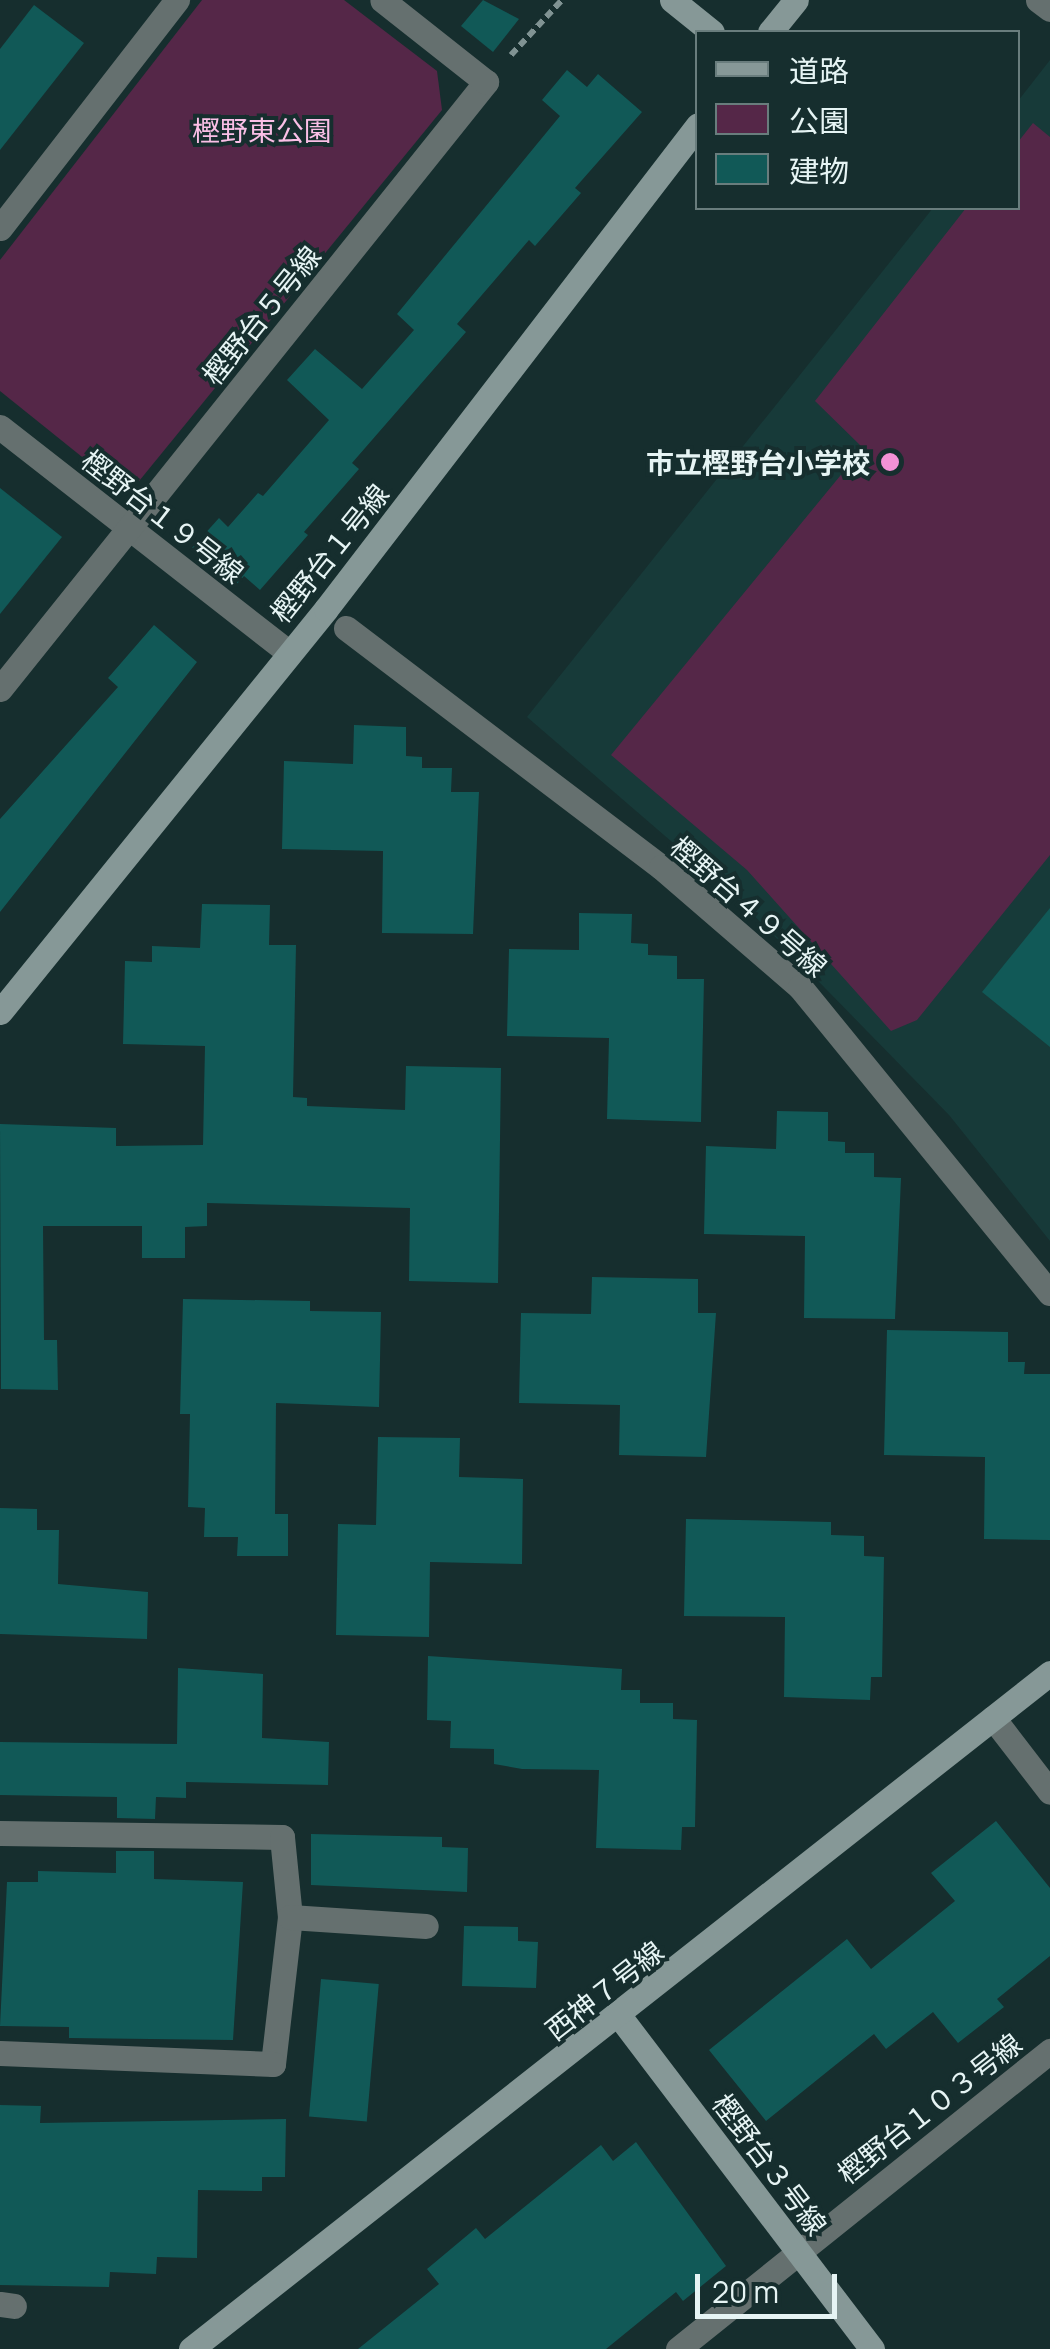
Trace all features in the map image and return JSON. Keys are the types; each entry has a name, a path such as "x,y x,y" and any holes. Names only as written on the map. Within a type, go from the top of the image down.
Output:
{"street":[{"path":"0,228 177,0"},
{"path":"382,0 486,82"},
{"path":"672,0 710,30"},
{"path":"772,30 796,0"},
{"path":"1038,0 1050,9"},
{"name":"樫野台５号線","path":"0,689 486,82"},
{"name":"樫野台１号線","path":"0,1012 288,652 695,129"},
{"name":"樫野台１９号線","path":"0,427 288,652"},
{"name":"樫野台４９号線","path":"346,628 660,867 800,987 1050,1293"},
{"name":"西神７号線","path":"191,2349 620,2017 1050,1673"},
{"path":"993,1718 1050,1792"},
{"path":"0,1832 282,1838 290,1917 274,2064 0,2053"},
{"path":"290,1917 426,1926"},
{"name":"樫野台３号線","path":"620,2017 872,2349"},
{"name":"樫野台１０３号線","path":"678,2349 797,2249 1050,2051"}],"path":[{"path":"486,82 562,0"}],"shaded area":[{"name":"市立樫野台小学校","path":"1050,60 1050,1241 949,1115 737,898 527,717 931,210 1020,210 1020,98"}],"green space":[{"name":"樫野東公園","path":"202,0 344,0 437,71 442,110 135,486 117,485 0,391 0,260"},
{"name":"市立樫野台小学校","path":"1033,123 1050,137 1050,855 917,1020 891,1031 747,870 611,755 863,448 815,401 964,210 1020,210 1020,139"}],"building":[{"path":"483,0 519,19 493,52 461,26"},
{"path":"34,5 84,43 0,150 0,49"},
{"path":"567,70 587,87 598,74 642,112 575,188 581,193 535,246 529,240 457,324 466,332 352,463 359,469 304,532 308,535 260,590 244,576 235,586 192,548 219,518 228,527 258,493 263,496 329,420 287,380 315,349 362,389 414,330 397,314 560,116 542,100"},
{"path":"0,488 62,537 0,614"},
{"path":"154,625 197,662 0,912 0,819 118,687 108,678"},
{"path":"354,725 406,727 406,756 422,757 422,768 452,768 451,792 479,792 473,934 382,933 383,851 282,849 284,761 353,764"},
{"path":"202,904 270,905 269,945 296,945 293,1097 307,1098 307,1106 405,1110 406,1066 501,1068 498,1283 409,1281 410,1208 207,1203 207,1226 185,1227 185,1258 142,1258 142,1226 43,1226 44,1340 57,1340 58,1390 1,1389 0,1124 116,1128 116,1146 203,1145 205,1046 123,1044 125,961 152,962 152,946 200,948"},
{"path":"1050,908 1050,1047 982,992"},
{"path":"579,913 632,914 631,943 648,944 648,955 677,956 677,979 704,979 701,1122 607,1119 609,1038 507,1036 509,949 579,950"},
{"path":"777,1111 828,1112 828,1141 845,1142 845,1153 874,1153 874,1177 901,1178 895,1319 804,1318 805,1236 704,1234 706,1146 776,1149"},
{"path":"592,1277 698,1279 698,1313 716,1313 706,1457 619,1455 620,1405 519,1403 521,1313 591,1314"},
{"path":"183,1299 310,1301 310,1311 381,1312 379,1407 276,1403 275,1514 288,1514 288,1556 237,1556 238,1537 204,1537 205,1508 188,1507 190,1414 180,1414"},
{"path":"887,1330 1008,1332 1008,1362 1025,1362 1024,1374 1050,1374 1050,1540 984,1539 985,1457 884,1455"},
{"path":"378,1437 460,1438 459,1477 523,1479 522,1564 430,1562 429,1637 336,1635 338,1524 376,1525"},
{"path":"0,1508 37,1509 37,1530 59,1530 58,1584 148,1592 147,1639 0,1634"},
{"path":"686,1519 831,1522 831,1535 864,1536 864,1556 884,1557 882,1677 871,1677 870,1700 784,1697 785,1617 684,1616"},
{"path":"428,1656 622,1669 621,1690 640,1690 640,1703 673,1703 673,1719 697,1720 695,1827 682,1827 681,1850 596,1848 599,1770 522,1769 494,1764 494,1749 450,1748 451,1721 427,1720"},
{"path":"178,1668 263,1674 262,1738 329,1742 328,1785 186,1782 186,1798 156,1797 155,1819 117,1818 117,1797 0,1795 0,1742 177,1744"},
{"path":"996,1821 1050,1888 1050,1956 997,1999 1004,2007 958,2043 933,2012 886,2049 874,2034 766,2121 709,2050 847,1939 871,1969 955,1901 931,1873"},
{"path":"311,1834 442,1837 442,1847 468,1848 467,1892 311,1885"},
{"path":"116,1851 154,1851 154,1879 243,1882 233,2040 69,2038 69,2027 0,2026 7,1882 38,1882 38,1871 116,1873"},
{"path":"464,1926 518,1927 518,1941 538,1942 536,1988 462,1986"},
{"path":"321,1979 379,1984 367,2122 309,2116"},
{"path":"0,2105 41,2106 40,2123 286,2119 285,2177 262,2177 262,2191 198,2190 197,2258 157,2257 156,2274 110,2272 109,2287 0,2285"},
{"path":"636,2142 726,2266 683,2301 676,2292 606,2349 358,2349 439,2284 427,2269 476,2228 485,2239 601,2145 613,2161"}],"place":[{"name":"市立樫野台小学校","path":"890,462"}]}
